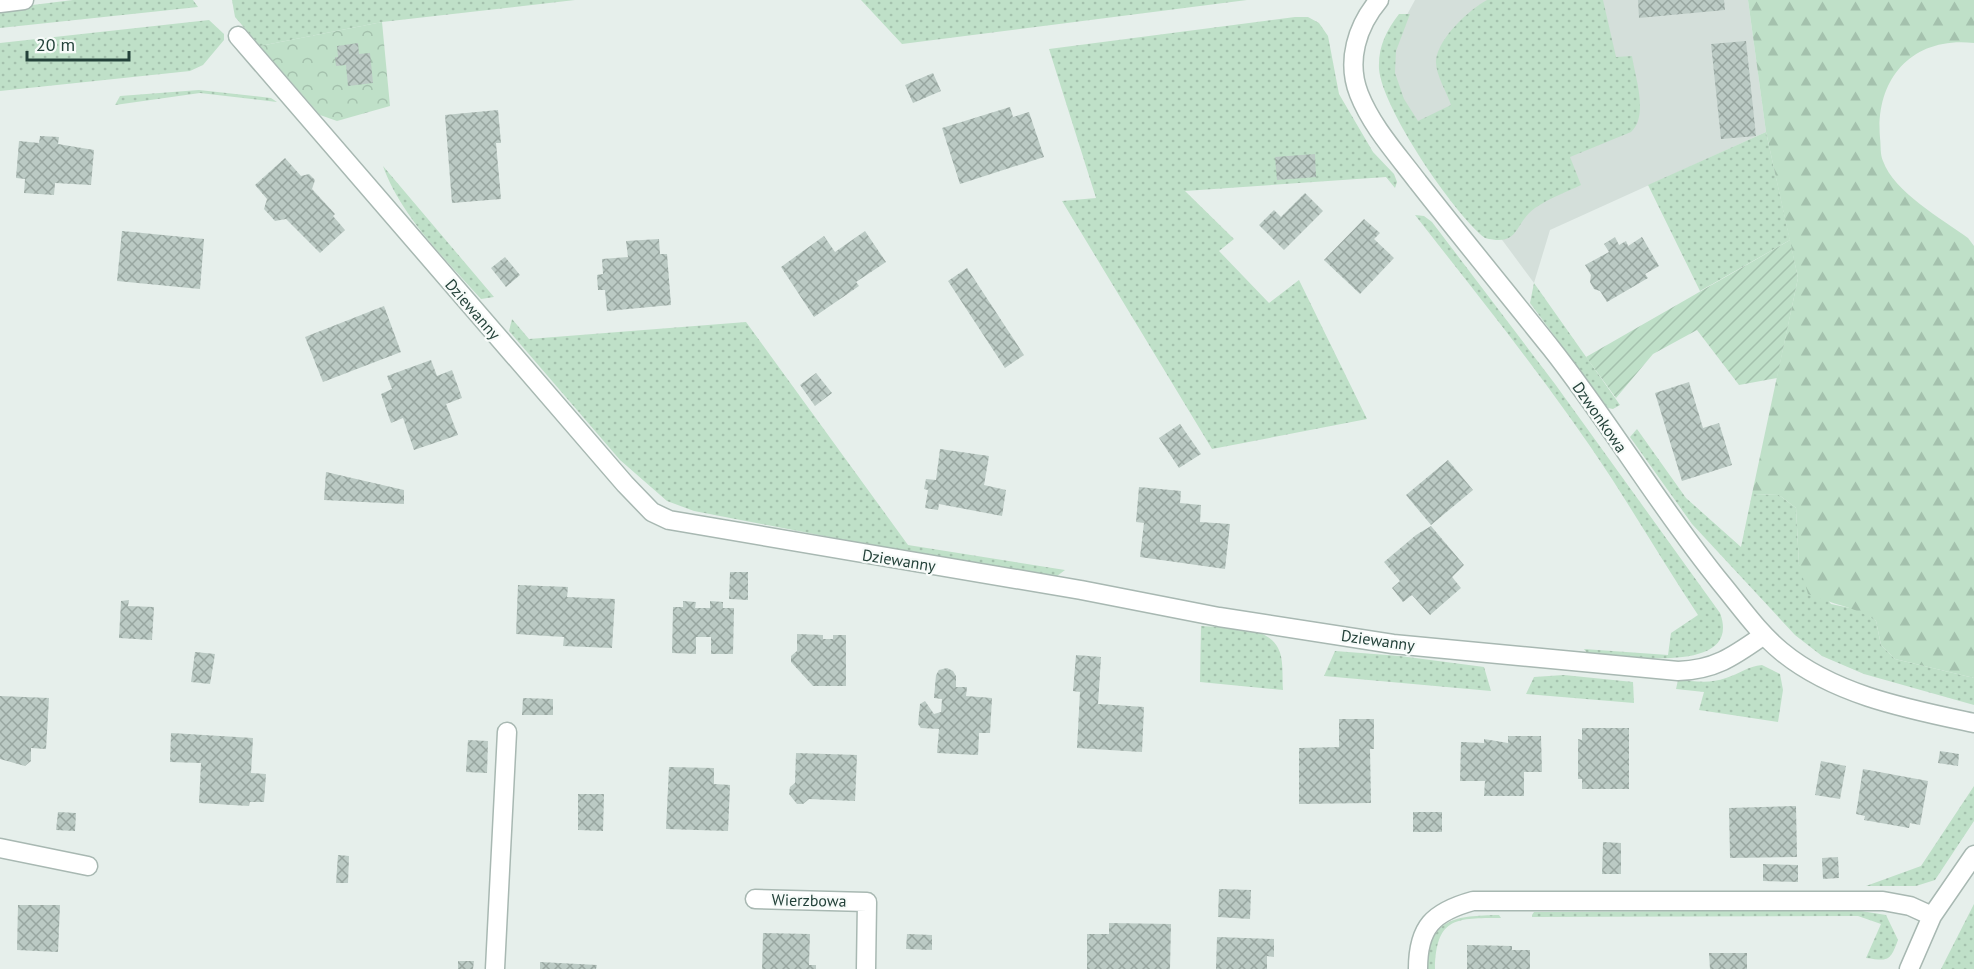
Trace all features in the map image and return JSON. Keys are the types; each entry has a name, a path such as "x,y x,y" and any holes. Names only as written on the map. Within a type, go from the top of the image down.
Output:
{"street":[{"path":"0,3 24,0"},
{"name":"Dzwonkowa","path":"1379,0 1370,11 1360,31 1352,61 1359,93 1378,130 1496,283 1552,350 1687,541 1764,635 1798,664 1839,686 1925,712 1974,723"},
{"name":"Dziewanny","path":"238,36 625,484 652,512 669,520 1081,590 1219,617 1417,646 1678,671 1706,669 1718,664 1764,635"},
{"path":"495,969 507,732"},
{"path":"0,848 88,866"},
{"path":"1909,969 1932,916 1974,855"},
{"name":"Wierzbowa","path":"756,899 867,902 866,969"},
{"path":"1418,969 1420,940 1427,926 1447,909 1473,901 1882,901 1910,906 1932,916"}],"shaded area":[{"path":"1415,0 1748,0 1766,132 1550,230 1534,283 1406,110 1389,75 1391,44"}],"green space":[{"path":"73,0 193,0 198,7 0,28 0,9"},
{"path":"232,0 575,0 382,22 260,46 235,17"},
{"path":"861,0 1247,0 902,44"},
{"path":"1487,0 1603,0 1616,57 1632,56 1640,106 1636,125 1631,132 1570,157 1581,185 1535,208 1511,237 1497,240 1485,238 1471,225 1438,184 1405,133 1392,108 1379,69 1381,46 1390,27 1399,14 1410,14 1396,51 1395,73 1404,99 1418,121 1451,105 1437,71 1438,51 1456,25"},
{"path":"1748,0 1974,0 1974,43 1952,43 1932,47 1916,54 1902,66 1891,80 1884,97 1880,117 1880,138 1882,159 1897,183 1920,204 1968,238 1974,246 1974,678 1895,659 1881,645 1876,621 1860,612 1808,594 1799,565 1796,508 1779,495 1752,494 1798,278 1766,132"},
{"path":"1308,17 1319,23 1328,36 1339,94 1373,152 1394,174 1397,182 1395,188 1386,177 1185,191 1234,239 1219,251 1269,303 1299,280 1367,419 1212,449 1062,201 1096,198 1049,49"},
{"path":"209,20 224,34 224,40 203,65 190,71 0,91 0,43"},
{"path":"382,22 390,106 337,121 320,115 260,46"},
{"path":"199,90 271,98 277,102 200,93 115,105 120,96"},
{"path":"1766,132 1790,240 1700,291 1648,185"},
{"path":"383,166 494,297 481,299 439,253 401,202"},
{"path":"1415,215 1424,216 1432,222 1555,384 1720,613 1722,633 1714,647 1697,654 1674,658 1624,657 1587,653 1584,649 1668,655 1671,633 1698,615 1612,479 1565,411"},
{"path":"1790,240 1798,278 1777,378 1739,385 1697,330 1653,354 1616,398 1586,357"},
{"path":"1534,283 1620,405 1613,409 1608,408 1530,303"},
{"path":"512,319 529,339 746,322 908,545 1065,570 1057,576 902,551 694,511 667,501 620,460 509,331"},
{"path":"1637,429 1686,498 1741,547 1752,494 1779,495 1796,508 1799,565 1831,604 1860,610 1876,621 1881,645 1895,659 1974,678 1974,705 1864,674 1822,656 1795,635 1692,524 1630,437"},
{"path":"1201,626 1244,629 1272,640 1281,657 1283,690 1200,682"},
{"path":"1335,651 1400,656 1484,667 1491,691 1324,676"},
{"path":"1762,665 1780,674 1783,690 1778,722 1699,710 1704,692 1676,689 1678,680 1702,682 1720,680"},
{"path":"1564,675 1633,682 1634,703 1526,694 1534,677"},
{"path":"1974,786 1974,821 1935,880 1916,886 1866,886 1921,866"},
{"path":"1974,904 1974,969 1941,969"},
{"path":"1855,910 1886,915 1898,940 1890,956 1879,960 1866,958 1881,924 1858,916 1532,917 1534,912"},
{"path":"1499,915 1501,918 1461,920 1444,930 1436,952 1435,969 1428,969 1429,952 1439,929 1458,919"}],"building":[{"path":"1638,0 1724,0 1725,10 1639,18"},
{"path":"1746,41 1756,136 1721,139 1711,44"},
{"path":"358,43 359,54 370,53 373,83 348,86 346,65 336,66 337,46"},
{"path":"933,73 941,91 913,103 905,85"},
{"path":"1010,107 1013,117 1029,112 1044,157 960,184 942,128"},
{"path":"498,110 501,143 496,143 501,199 452,203 445,115"},
{"path":"40,136 59,137 58,144 94,150 91,185 55,183 54,195 24,193 25,179 16,178 19,141 39,143"},
{"path":"1315,154 1316,177 1277,180 1275,157"},
{"path":"285,158 301,176 309,174 315,180 312,189 335,214 333,216 345,230 320,253 286,219 275,221 264,209 267,199 255,185"},
{"path":"1305,193 1323,211 1284,250 1259,225 1274,210 1281,217"},
{"path":"1364,219 1380,233 1374,239 1394,258 1360,294 1324,260"},
{"path":"122,231 204,239 200,289 117,281"},
{"path":"865,231 886,262 856,282 859,286 814,317 781,267 824,236 835,252"},
{"path":"1615,237 1619,245 1626,241 1628,246 1642,237 1659,266 1645,274 1648,278 1607,302 1600,291 1594,289 1590,282 1591,275 1585,265 1609,252 1604,244"},
{"path":"659,239 660,254 667,254 671,305 607,311 605,290 598,290 597,275 603,274 602,259 628,257 626,241"},
{"path":"505,257 520,275 506,287 491,268"},
{"path":"967,268 1024,355 1005,368 948,281"},
{"path":"384,306 401,352 323,382 305,337"},
{"path":"431,360 437,376 452,370 462,398 446,404 458,435 414,450 403,418 391,423 381,394 392,389 387,376"},
{"path":"816,373 832,393 815,406 800,385"},
{"path":"1689,382 1703,428 1719,423 1732,465 1682,481 1655,393"},
{"path":"1180,424 1201,454 1179,468 1159,438"},
{"path":"940,449 989,456 984,485 1006,490 1002,516 939,504 938,510 925,508 928,490 924,489 926,479 936,480"},
{"path":"1448,460 1473,490 1431,525 1406,495"},
{"path":"326,472 404,490 404,504 324,500"},
{"path":"1139,487 1181,491 1180,503 1201,505 1200,522 1230,524 1225,569 1140,557 1144,523 1136,522"},
{"path":"1431,526 1464,565 1452,577 1461,588 1430,615 1412,595 1403,602 1392,588 1400,581 1384,562 1416,535"},
{"path":"730,572 748,572 748,600 729,599"},
{"path":"518,585 568,587 567,597 615,599 612,648 563,646 564,637 516,634"},
{"path":"129,600 128,606 154,607 152,640 119,638 121,601"},
{"path":"683,601 696,602 695,608 710,608 710,601 723,602 723,608 734,608 733,654 711,654 711,637 696,637 696,654 672,653 673,607 683,607"},
{"path":"797,634 823,635 823,639 833,639 833,635 846,635 846,686 813,686 791,662 791,656 797,651"},
{"path":"195,652 215,654 210,684 191,682"},
{"path":"1076,655 1101,657 1098,704 1144,707 1142,752 1077,748 1080,692 1073,691"},
{"path":"947,668 956,676 956,687 967,687 966,696 992,698 990,733 979,733 978,755 937,753 939,729 921,728 918,724 920,704 925,701 934,714 941,712 942,699 934,698 936,675 939,670"},
{"path":"0,696 49,698 46,749 31,748 31,761 25,766 0,759"},
{"path":"523,698 553,699 553,715 522,715"},
{"path":"1339,719 1374,719 1374,749 1370,749 1371,803 1299,804 1299,748 1339,747"},
{"path":"1582,728 1629,728 1629,789 1582,789 1582,779 1578,779 1578,739 1582,740"},
{"path":"171,733 253,738 251,773 266,774 264,802 250,802 249,806 199,803 201,763 170,762"},
{"path":"1508,736 1541,736 1542,772 1524,772 1524,796 1484,796 1485,781 1460,781 1461,742 1484,743 1484,739 1508,743"},
{"path":"468,740 488,741 487,773 466,772"},
{"path":"1940,751 1959,754 1958,766 1938,763"},
{"path":"796,753 857,755 855,801 809,799 803,804 797,804 789,794 790,787 795,783"},
{"path":"1821,761 1846,766 1840,799 1815,795"},
{"path":"669,767 714,768 714,784 730,785 728,831 666,829"},
{"path":"1863,769 1928,781 1920,825 1910,823 1909,828 1864,820 1865,816 1856,814"},
{"path":"578,794 604,794 603,831 578,830"},
{"path":"1796,806 1797,857 1730,858 1729,808"},
{"path":"58,812 76,813 75,831 56,830"},
{"path":"1413,812 1442,812 1442,832 1413,832"},
{"path":"1603,842 1621,843 1621,874 1602,874"},
{"path":"338,855 349,856 348,883 336,883"},
{"path":"1838,857 1839,878 1823,879 1822,858"},
{"path":"1763,864 1798,865 1798,882 1763,881"},
{"path":"1219,889 1251,890 1250,919 1218,917"},
{"path":"18,905 60,905 58,952 17,950"},
{"path":"1109,923 1171,924 1170,969 1087,969 1087,934 1109,934"},
{"path":"763,933 810,934 809,965 816,965 816,969 762,969"},
{"path":"907,934 932,935 932,950 906,949"},
{"path":"1217,937 1274,939 1274,957 1267,956 1267,969 1216,969"},
{"path":"1467,945 1512,946 1512,950 1530,950 1530,969 1467,969"},
{"path":"1709,953 1747,953 1747,969 1710,969"},
{"path":"458,961 474,961 473,969 458,969"},
{"path":"540,962 597,965 596,969 540,969"}]}
